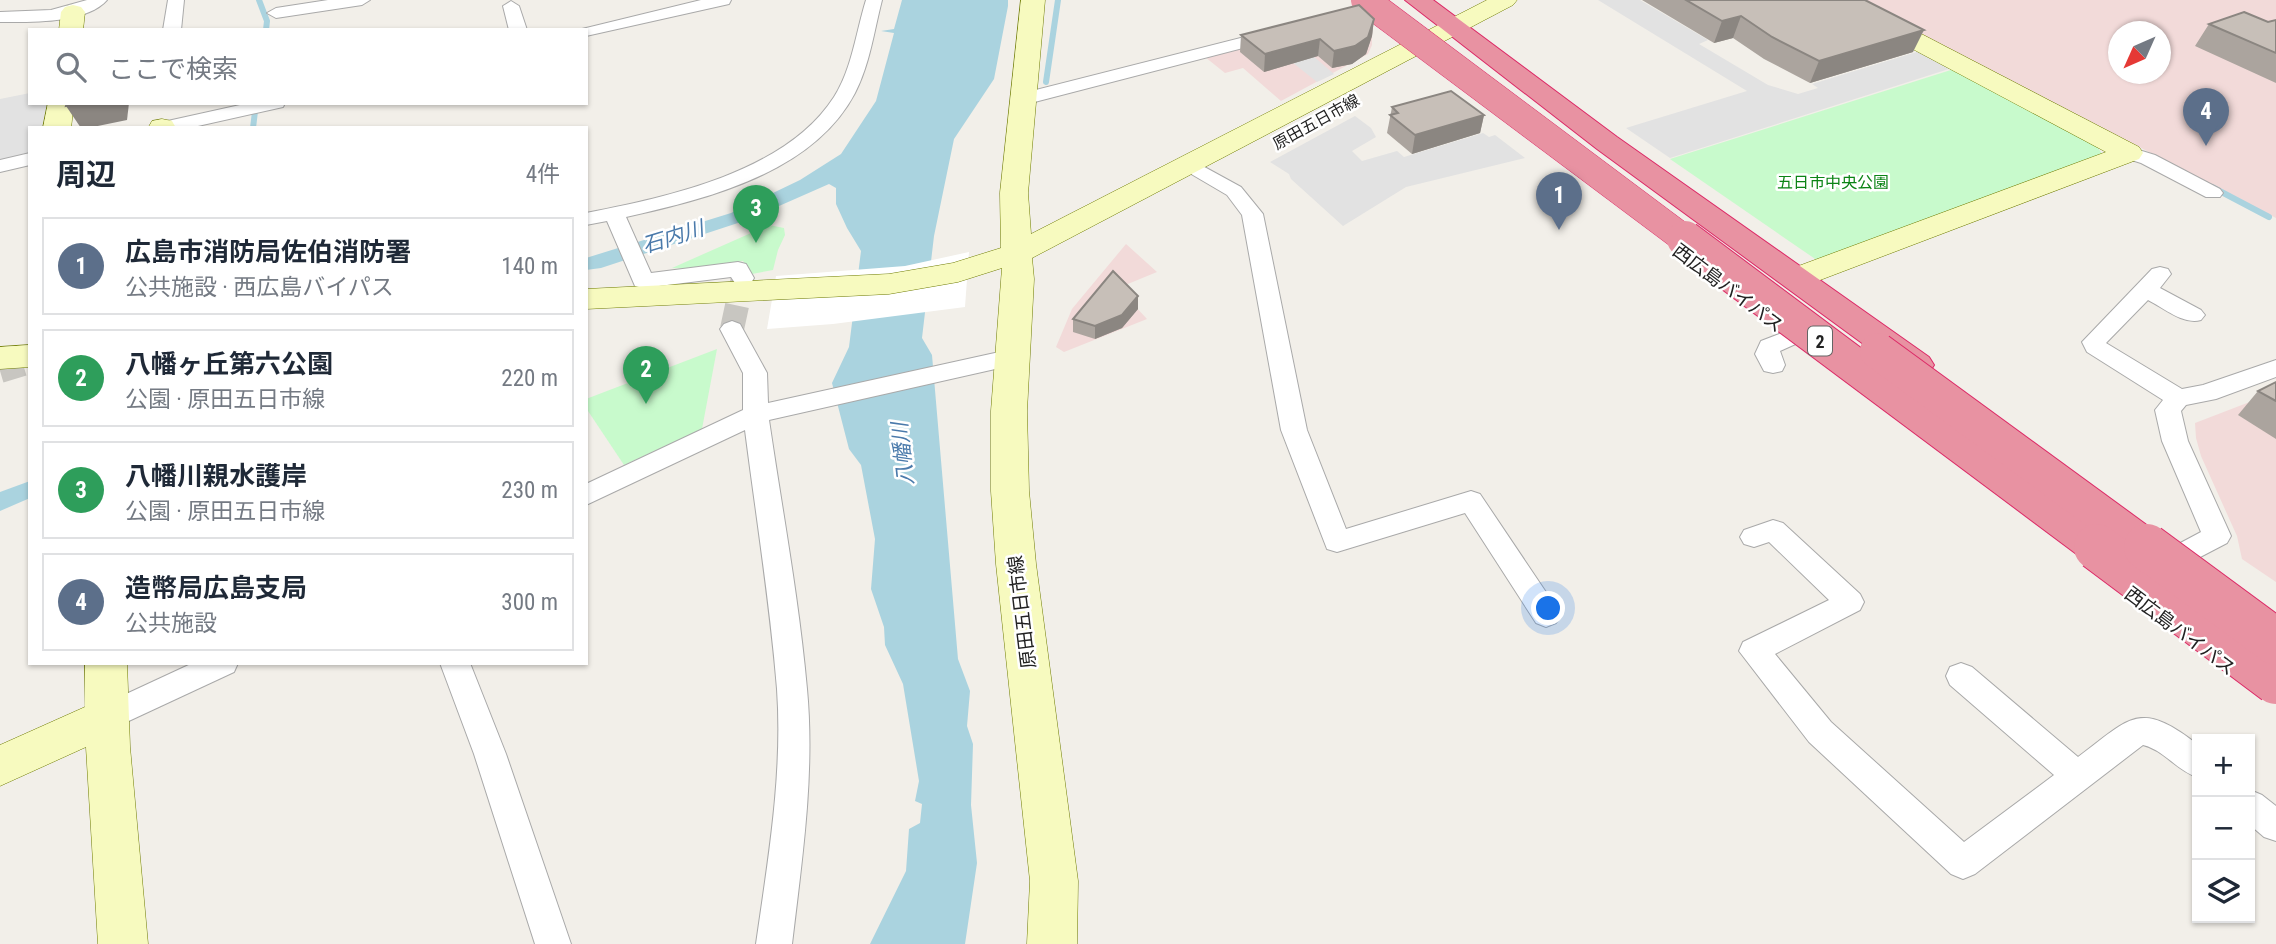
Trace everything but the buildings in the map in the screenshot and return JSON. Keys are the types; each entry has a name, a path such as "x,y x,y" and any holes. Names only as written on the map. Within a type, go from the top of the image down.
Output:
{"highway":[{"name":"西広島バイパス","path":"1399,0 2276,642"},
{"name":"2","path":"1417,0 1796,278 2276,624"},
{"name":"西広島バイパス","path":"1357,7 1420,53 1783,351 2276,703"},
{"name":"西広島バイパス","path":"1357,7 2276,681"}],"main road":[{"path":"1018,266 1014,193 1033,0"},
{"name":"原田五日市線","path":"588,299 895,303 1018,266 1121,223 1214,179 1420,53 1454,28 1505,0"},
{"path":"1839,0 2129,153"},
{"name":"原田五日市線","path":"1052,944 1054,881 1016,564 1010,491 1009,411 1003,359 1018,266 1188,164 1420,53"},
{"path":"57,126 61,105"},
{"path":"1796,278 2129,153"},
{"name":"原田五日市線","path":"588,325 772,302"},
{"path":"0,336 28,334"},
{"path":"0,358 28,356"},
{"path":"106,665 107,717 123,944"},
{"path":"0,766 107,717"}],"street":[{"path":"0,18 72,21 99,0"},
{"path":"172,28 176,0"},
{"path":"273,14 362,0"},
{"path":"588,32 723,0"},
{"path":"588,219 616,219 738,178 780,156 824,125 846,92 874,0"},
{"path":"512,6 517,28"},
{"path":"1023,99 1299,29"},
{"path":"162,126 164,105"},
{"path":"171,126 264,106 264,126"},
{"path":"2129,153 2148,159 2213,193"},
{"path":"0,166 28,159"},
{"path":"1188,164 1234,191 1252,214 1294,430 1337,542 1471,501 1546,615"},
{"path":"616,219 643,281 738,269 743,278"},
{"path":"2178,398 2095,347 2094,342 2153,281 2193,315"},
{"path":"732,329 755,373 756,414 793,690 793,764 788,840 774,944"},
{"path":"588,494 756,414 789,409 1003,359"},
{"path":"2181,555 2217,536 2175,441 2168,410 2178,398 2207,393 2276,368"},
{"path":"1754,537 1773,530 1850,602 1754,651 1820,732 1963,863 2138,730 2163,736 2192,759"},
{"path":"107,717 219,665"},
{"path":"456,665 490,754 554,944"},
{"path":"1961,677 2077,775"},
{"path":"2255,809 2276,826"}],"shaded area":[{"path":"1598,0 1640,0 1708,40 1699,44 1768,85 1798,94 1818,88 1812,84 1920,51 1952,68 1670,158 1626,128 1747,91"},
{"path":"1856,0 2276,0 2276,218"},
{"path":"1356,20 1372,35 1368,54 1281,101 1243,68 1225,73 1205,57"},
{"path":"1290,36 1334,74 1317,82 1267,42"},
{"path":"28,93 28,105 52,105 48,126 28,126 28,154 0,160 0,99"},
{"path":"1355,116 1371,128 1376,137 1352,151 1362,161 1397,151 1404,157 1483,133 1489,137 1495,135 1525,158 1406,187 1343,226 1291,179 1289,174 1270,162"},
{"path":"1126,244 1157,272 1118,288 1147,319 1064,352 1056,347 1072,309"},
{"path":"2260,398 2276,408 2276,582 2242,559 2237,536 2201,456 2196,438 2195,423"}],"green space":[{"name":"五日市中央公園","path":"1954,69 2095,143 2102,154 1821,263 1670,159"},
{"path":"769,225 784,228 785,235 773,270 752,274 743,261 689,269 672,268"},
{"path":"717,349 702,429 624,465 588,411 588,398"}],"water":[{"path":"902,0 1008,0 994,79 954,139 934,236 922,338 932,355 958,659 970,691 967,726 973,744 971,805 977,863 965,944 870,944 906,871 909,829 920,823 922,804 915,801 919,781 903,684 885,645 884,627 871,589 875,539 861,465 849,449 832,383 849,347 861,251 836,204 836,188 829,184 747,220 601,268 588,270 588,257 731,213 800,180 841,154 876,101 894,33 881,31 894,29"},
{"path":"28,482 28,499 0,511 0,492"}],"pier":[{"path":"969,252 965,307 833,324 767,329 776,276 905,266"}],"waterway":[{"path":"259,0 267,21 266,28"},
{"path":"1046,82 1058,0"},
{"path":"253,126 256,105"},
{"path":"2212,187 2269,217"}],"tunnel":[{"path":"732,329 743,278"},
{"path":"0,371 28,363"}],"place":[{"name":"造幣局広島支局","path":"2206,146"},
{"name":"広島市消防局佐伯消防署","path":"1559,230"},
{"name":"八幡川親水護岸","path":"756,243"},
{"name":"八幡ヶ丘第六公園","path":"646,404"}],"water label":[{"name":"石内川","path":"673,237"},
{"name":"八幡川","path":"903,454"}]}
